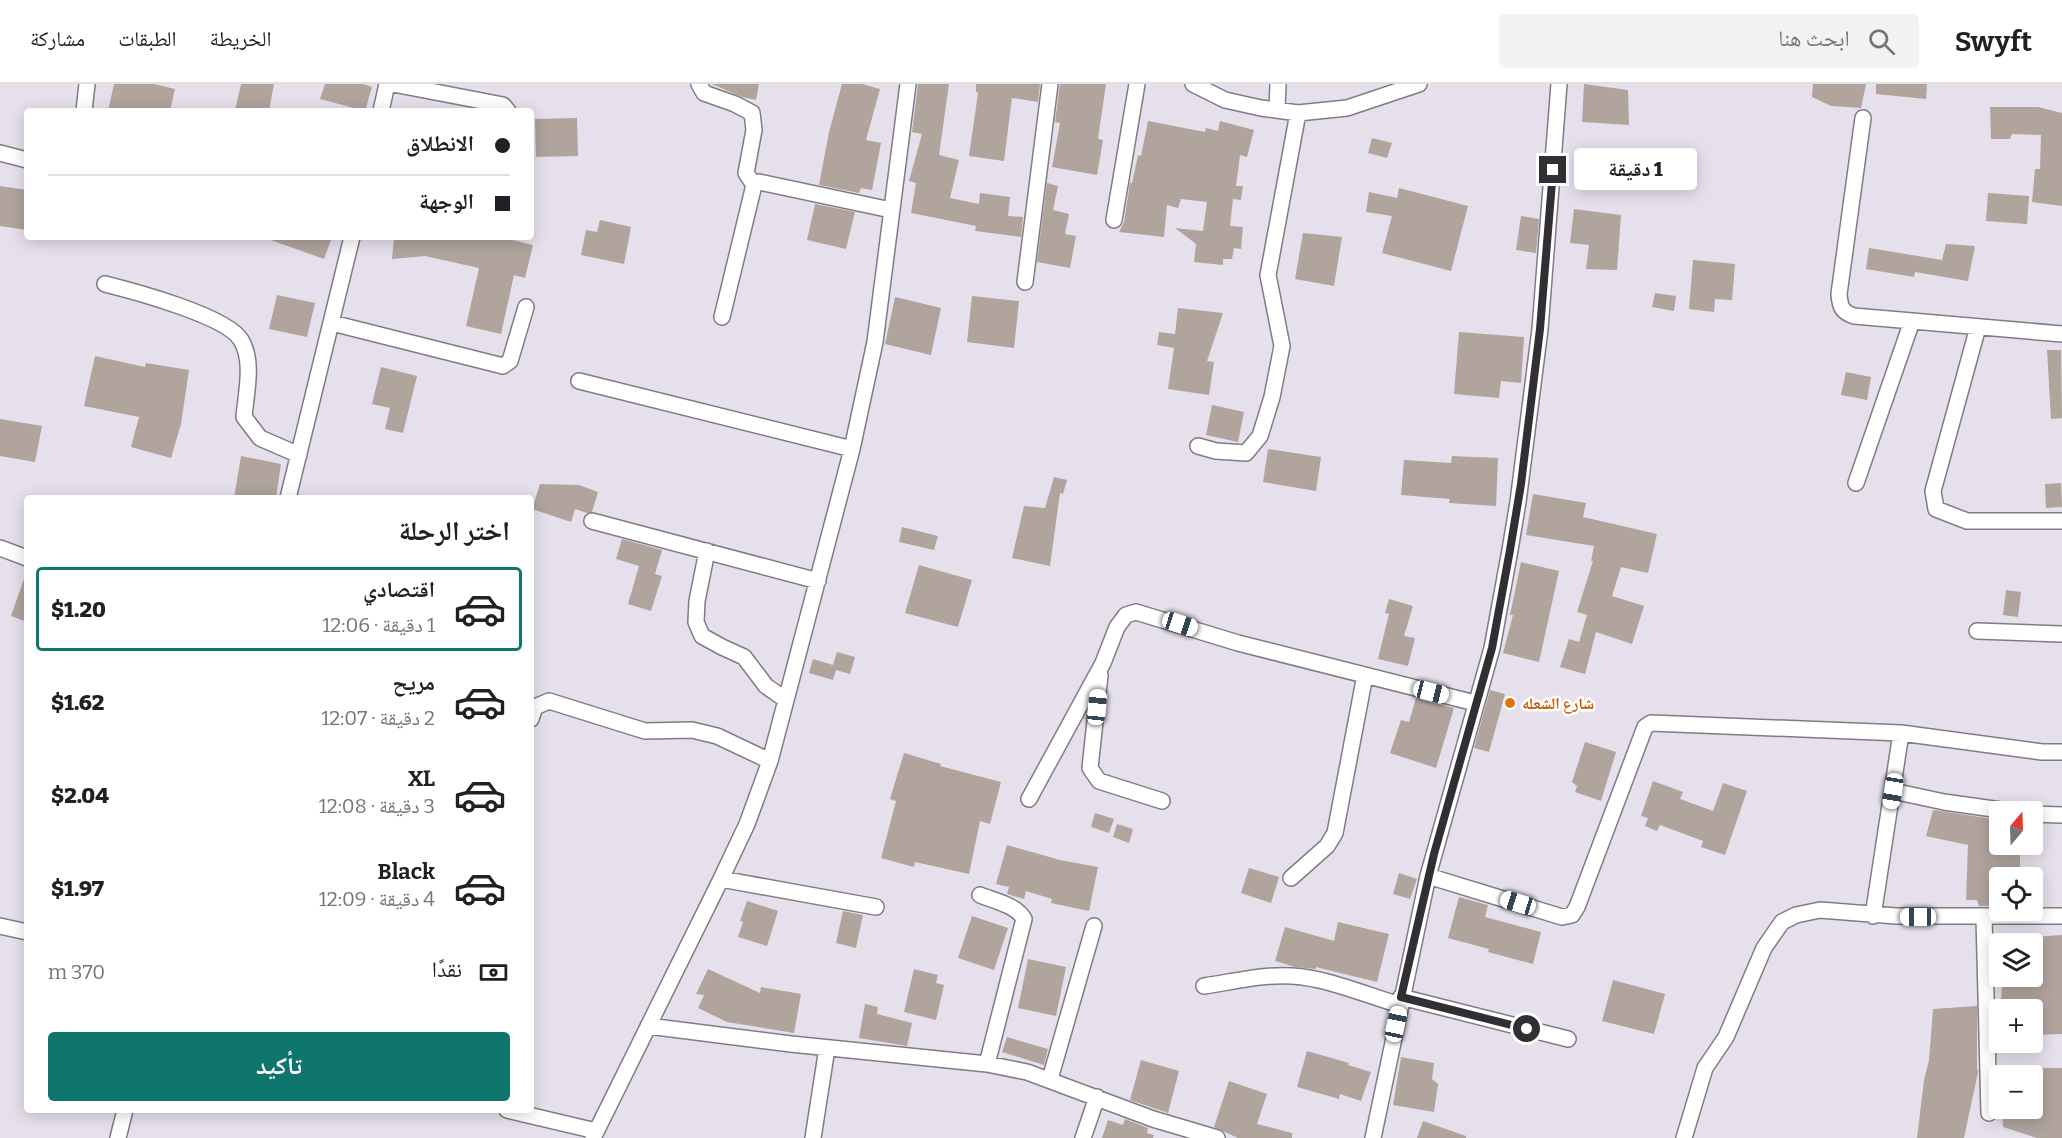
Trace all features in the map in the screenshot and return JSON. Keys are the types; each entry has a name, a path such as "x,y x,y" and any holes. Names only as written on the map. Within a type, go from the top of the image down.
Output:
{"street":[{"path":"84,108 87,84"},
{"path":"382,108 387,84"},
{"path":"393,84 503,105 506,108"},
{"path":"699,84 704,93 752,113 754,130 746,173 754,185"},
{"path":"517,1113 594,1135 747,824 770,761 852,448 875,342 908,84"},
{"path":"1025,282 1050,84"},
{"path":"1114,220 1137,84"},
{"path":"1193,84 1225,100 1298,113 1347,108 1381,98 1409,85"},
{"path":"1277,110 1278,84"},
{"path":"1373,1138 1428,876 1492,648 1518,502 1540,329 1559,84"},
{"path":"1198,446 1216,451 1246,453 1260,436 1272,397 1282,346 1268,275 1298,113"},
{"path":"1863,118 1839,294 1840,305 1845,313 2062,334"},
{"path":"0,153 24,159"},
{"path":"722,317 754,185 759,182 891,210"},
{"path":"289,495 351,240"},
{"path":"105,284 158,298 229,328 241,339 248,361 244,417 260,438 299,455"},
{"path":"332,322 502,366 510,361 526,307"},
{"path":"1856,483 1912,321"},
{"path":"1978,327 1933,491 1936,509 1967,521 2062,521"},
{"path":"579,381 852,448"},
{"path":"592,521 818,581"},
{"path":"0,548 24,557"},
{"path":"707,551 697,601 696,622 702,636 744,657 766,686 786,700"},
{"path":"1029,799 1101,666 1118,627 1126,615 1136,612 1238,643 1475,703"},
{"path":"1977,631 2062,634"},
{"path":"1101,666 1090,768 1099,781 1162,801"},
{"path":"1291,878 1327,846 1335,833 1365,675"},
{"path":"534,710 535,707 549,702 645,731 692,730 717,736 770,761"},
{"path":"1428,876 1562,917 1572,915 1644,728 1651,723 1901,733 2042,752 2062,752"},
{"path":"1873,916 1901,733"},
{"path":"1893,791 1989,808"},
{"path":"2043,815 2062,816"},
{"path":"721,879 876,907"},
{"path":"980,896 1008,906 1021,913 1024,919 987,1065"},
{"path":"1684,1138 1705,1068 1726,1037 1764,948 1782,922 1796,915 1820,910 1873,916 2062,916"},
{"path":"1984,917 1989,1113"},
{"path":"0,926 24,931"},
{"path":"1050,1079 1094,926"},
{"path":"1204,986 1271,976 1292,976 1568,1039"},
{"path":"648,1026 987,1065 1027,1072 1153,1119 1217,1138"},
{"path":"813,1138 827,1048"},
{"path":"1083,1138 1097,1097"},
{"path":"118,1138 124,1113"}],"building":[{"path":"114,84 154,84 175,89 171,108 109,108"},
{"path":"241,84 274,84 270,108 236,108"},
{"path":"325,84 363,84 372,87 366,108 354,108 320,99"},
{"path":"712,84 759,84 756,100 742,97"},
{"path":"842,84 862,84 880,89 866,140 881,143 872,190 861,188 859,193 819,185 829,132"},
{"path":"918,84 949,84 939,155 959,160 950,198 979,204 980,193 1010,197 1008,216 1023,217 1021,237 975,231 976,226 911,213 916,183 909,181 922,134 912,132"},
{"path":"976,84 1040,84 1038,102 1012,98 1004,161 969,156 978,93"},
{"path":"1060,84 1106,84 1098,139 1103,140 1097,175 1052,167 1060,123 1055,122"},
{"path":"1584,84 1628,90 1629,125 1582,122"},
{"path":"1813,84 1866,84 1861,108 1831,106 1812,97"},
{"path":"1876,84 1927,84 1926,99 1876,94"},
{"path":"1990,107 2038,107 2062,113 2062,206 2032,202 2035,169 2040,169 2041,135 2012,134 2010,139 1991,139"},
{"path":"577,118 578,156 536,157 535,119"},
{"path":"1148,121 1205,132 1206,128 1218,131 1220,121 1254,130 1247,157 1240,155 1236,186 1243,186 1241,200 1233,199 1230,226 1243,227 1241,249 1234,248 1232,259 1223,259 1223,265 1194,262 1196,244 1175,228 1203,231 1207,202 1181,199 1178,208 1167,205 1164,237 1119,232 1124,222 1130,183 1132,183 1138,155 1141,156"},
{"path":"1372,138 1392,143 1387,158 1368,153"},
{"path":"1047,183 1058,186 1053,210 1069,214 1065,234 1076,236 1070,268 1037,262"},
{"path":"0,186 24,190 24,230 0,226"},
{"path":"1399,188 1468,206 1451,271 1382,253 1392,216 1366,212 1369,192 1397,198"},
{"path":"1988,193 2029,196 2027,224 1986,221"},
{"path":"815,204 855,212 846,249 807,240"},
{"path":"1574,209 1621,215 1617,270 1586,269 1589,245 1570,243"},
{"path":"1521,216 1539,219 1536,253 1516,250"},
{"path":"600,220 631,227 624,264 581,255 586,230 597,232"},
{"path":"1303,233 1342,237 1334,286 1295,279"},
{"path":"271,240 331,240 324,259"},
{"path":"394,240 512,240 533,245 525,278 514,275 501,334 466,326 479,268 425,256 392,259"},
{"path":"1946,244 1975,246 1968,281 1915,272 1914,277 1866,269 1869,248 1942,260"},
{"path":"1693,260 1735,264 1732,300 1715,299 1714,312 1689,309"},
{"path":"1655,293 1676,296 1674,311 1652,307"},
{"path":"277,295 315,303 307,337 269,329"},
{"path":"972,296 1019,301 1014,348 967,342"},
{"path":"895,297 941,308 931,355 885,344"},
{"path":"1178,308 1223,313 1207,361 1214,362 1209,395 1168,389 1174,348 1157,345 1159,332 1175,334"},
{"path":"1459,332 1524,337 1521,383 1501,381 1499,398 1454,394"},
{"path":"2047,350 2061,350 2062,418 2051,419"},
{"path":"95,356 145,367 146,363 189,370 181,424 171,458 131,447 139,417 84,406"},
{"path":"381,367 417,376 403,433 385,429 390,408 372,404"},
{"path":"1846,372 1871,377 1867,400 1841,395"},
{"path":"1212,405 1244,412 1238,442 1206,435"},
{"path":"0,419 42,426 35,462 0,456"},
{"path":"1268,449 1321,457 1316,491 1263,482"},
{"path":"241,456 281,464 276,495 234,495"},
{"path":"1452,456 1498,458 1496,506 1449,503 1450,499 1401,495 1404,460 1451,463"},
{"path":"1054,477 1067,480 1063,494 1060,493 1050,566 1012,558 1024,506 1045,508"},
{"path":"2061,483 2062,507 2046,508 2045,484"},
{"path":"540,484 579,485 598,492 592,512 587,513 575,509 571,522 534,510"},
{"path":"1533,494 1586,503 1583,517 1657,534 1648,573 1621,567 1612,596 1644,606 1632,644 1596,632 1585,674 1560,667 1569,639 1579,642 1587,615 1577,612 1593,561 1591,561 1594,546 1526,535"},
{"path":"902,527 938,536 934,550 899,542"},
{"path":"622,539 662,550 655,574 662,576 651,611 628,604 639,566 616,559"},
{"path":"1521,562 1559,571 1539,662 1503,653 1513,615 1510,615"},
{"path":"919,565 972,580 958,627 905,613"},
{"path":"24,579 24,621 11,616"},
{"path":"2006,590 2021,592 2018,617 2003,615"},
{"path":"1389,599 1413,606 1404,636 1415,638 1408,666 1378,659 1389,614 1385,613"},
{"path":"837,652 855,657 850,674 836,670 833,680 809,673 813,659 833,665"},
{"path":"1490,690 1505,694 1489,752 1474,748"},
{"path":"1416,698 1454,708 1436,768 1390,753 1401,720 1409,722"},
{"path":"1585,742 1616,752 1601,801 1575,792 1577,786 1572,782"},
{"path":"904,753 941,764 940,766 1001,782 990,824 980,821 969,874 915,862 914,867 881,858 896,801 890,799"},
{"path":"1653,781 1683,792 1680,799 1713,811 1723,783 1747,791 1725,855 1701,847 1703,841 1660,825 1657,831 1645,826 1648,818 1641,816"},
{"path":"1933,810 1989,818 1989,855 2020,855 2020,867 1989,867 1989,906 1979,906 1977,900 1966,900 1968,845 1926,836"},
{"path":"1095,813 1114,819 1109,833 1091,827"},
{"path":"1117,824 1133,829 1129,843 1113,837"},
{"path":"1007,845 1060,860 1098,867 1089,911 1051,903 1052,899 1026,891 1024,899 1007,894 1009,887 996,884"},
{"path":"1249,868 1279,877 1271,903 1241,893"},
{"path":"1399,873 1417,879 1410,899 1393,894"},
{"path":"1459,897 1488,905 1485,917 1541,932 1533,964 1448,938"},
{"path":"747,901 778,911 767,946 738,937 743,922 740,921"},
{"path":"843,911 863,915 856,948 836,943"},
{"path":"972,916 1008,928 994,970 958,958"},
{"path":"1338,922 1389,934 1377,982 1316,967 1316,969 1295,967 1275,961 1285,927 1334,941"},
{"path":"2062,935 2062,1034 2043,1035 2043,999 2001,999 2002,987 2043,987 2043,936"},
{"path":"1028,959 1066,967 1056,1016 1018,1008"},
{"path":"708,969 760,993 761,987 801,994 794,1033 727,1022 698,1008 704,995 696,994"},
{"path":"914,969 938,975 936,983 944,985 936,1020 904,1012"},
{"path":"1613,980 1665,994 1654,1034 1602,1021"},
{"path":"865,1004 878,1007 877,1014 912,1023 907,1046 859,1038"},
{"path":"1977,1006 1978,1072 1964,1138 1917,1138 1924,1080 1929,1060 1933,1009"},
{"path":"1007,1037 1048,1049 1044,1065 1002,1052"},
{"path":"1307,1051 1371,1072 1361,1101 1340,1094 1339,1099 1297,1087"},
{"path":"1401,1057 1434,1063 1432,1079 1438,1084 1434,1112 1393,1105"},
{"path":"1141,1060 1179,1071 1168,1113 1130,1100"},
{"path":"2043,1068 2062,1068 2062,1138 2037,1138 2003,1127 2003,1119 2043,1119"},
{"path":"1229,1081 1267,1094 1257,1124 1292,1133 1292,1138 1238,1138 1214,1127"},
{"path":"1125,1119 1148,1128 1147,1133 1154,1135 1153,1138 1102,1138 1108,1120 1123,1125"},
{"path":"1423,1121 1466,1136 1466,1138 1417,1138"}],"place":[{"name":"شارع الشعله","path":"1510,703"}],"route":[{"path":"1527,1029 1401,997 1445,809 1492,648 1521,484 1540,329 1553,170"}]}
